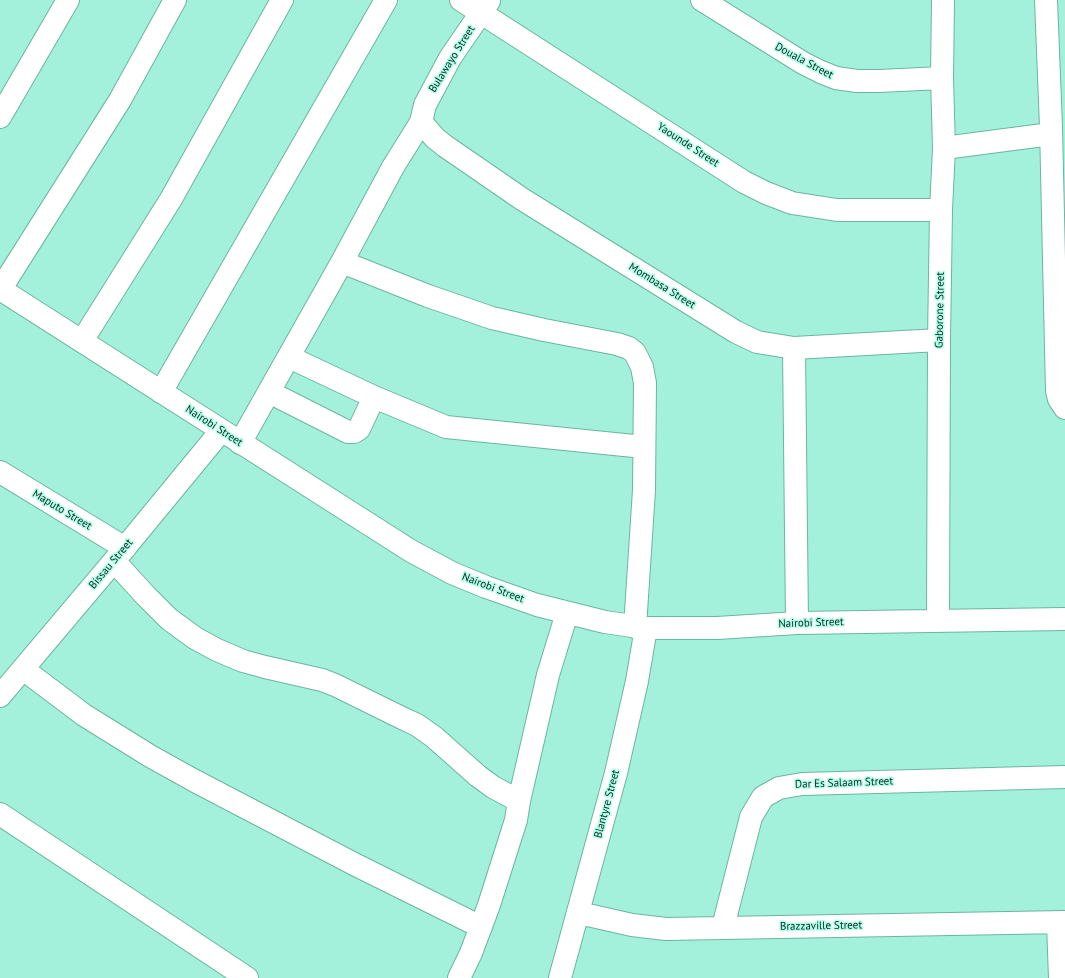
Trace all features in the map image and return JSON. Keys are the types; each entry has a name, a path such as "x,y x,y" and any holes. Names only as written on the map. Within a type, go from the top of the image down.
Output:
{"street":[{"path":"0,117 68,0"},
{"path":"0,290 120,100 175,0"},
{"path":"82,341 171,199 282,0"},
{"path":"161,392 386,0"},
{"name":"Yaounde Street","path":"461,0 486,6 744,182 766,193 792,203 836,210 941,210"},
{"name":"Douala Street","path":"702,0 804,63 836,78 857,81 942,78"},
{"name":"Gaborone Street","path":"938,620 939,340 941,210 944,148 942,78 943,0"},
{"path":"1046,0 1056,128 1057,391 1065,408"},
{"name":"Bulawayo Street","path":"240,443 342,262 393,166 421,122 425,105 450,58 486,6"},
{"name":"Mombasa Street","path":"421,122 426,130 440,142 522,199 736,332 757,342 794,348 939,340"},
{"path":"944,148 1056,128"},
{"name":"Blantyre Street","path":"342,262 428,296 492,318 630,348 639,359 644,375 644,490 641,628 628,724 560,978"},
{"name":"Nairobi Street","path":"0,290 411,551 452,573 537,605 567,613 641,628 717,628 797,623 938,620 1065,619"},
{"path":"794,348 797,623"},
{"path":"289,357 446,427 644,447"},
{"path":"269,392 348,432 354,432 359,429 374,396"},
{"name":"Bissau Street","path":"0,696 221,431"},
{"name":"Maputo Street","path":"0,472 119,554 146,596 169,619 195,638 217,650 243,661 322,680 417,725 434,737 478,776 493,787 519,801"},
{"path":"459,978 481,928 516,820 548,675 567,613"},
{"path":"23,668 84,715 156,759 356,865 481,928"},
{"name":"Dar Es Salaam Street","path":"723,928 751,817 763,797 779,788 802,784 1065,777"},
{"path":"0,814 247,978"},
{"name":"Brazzaville Street","path":"578,913 632,925 666,929 1062,922"},
{"path":"1060,978 1062,922"}]}
